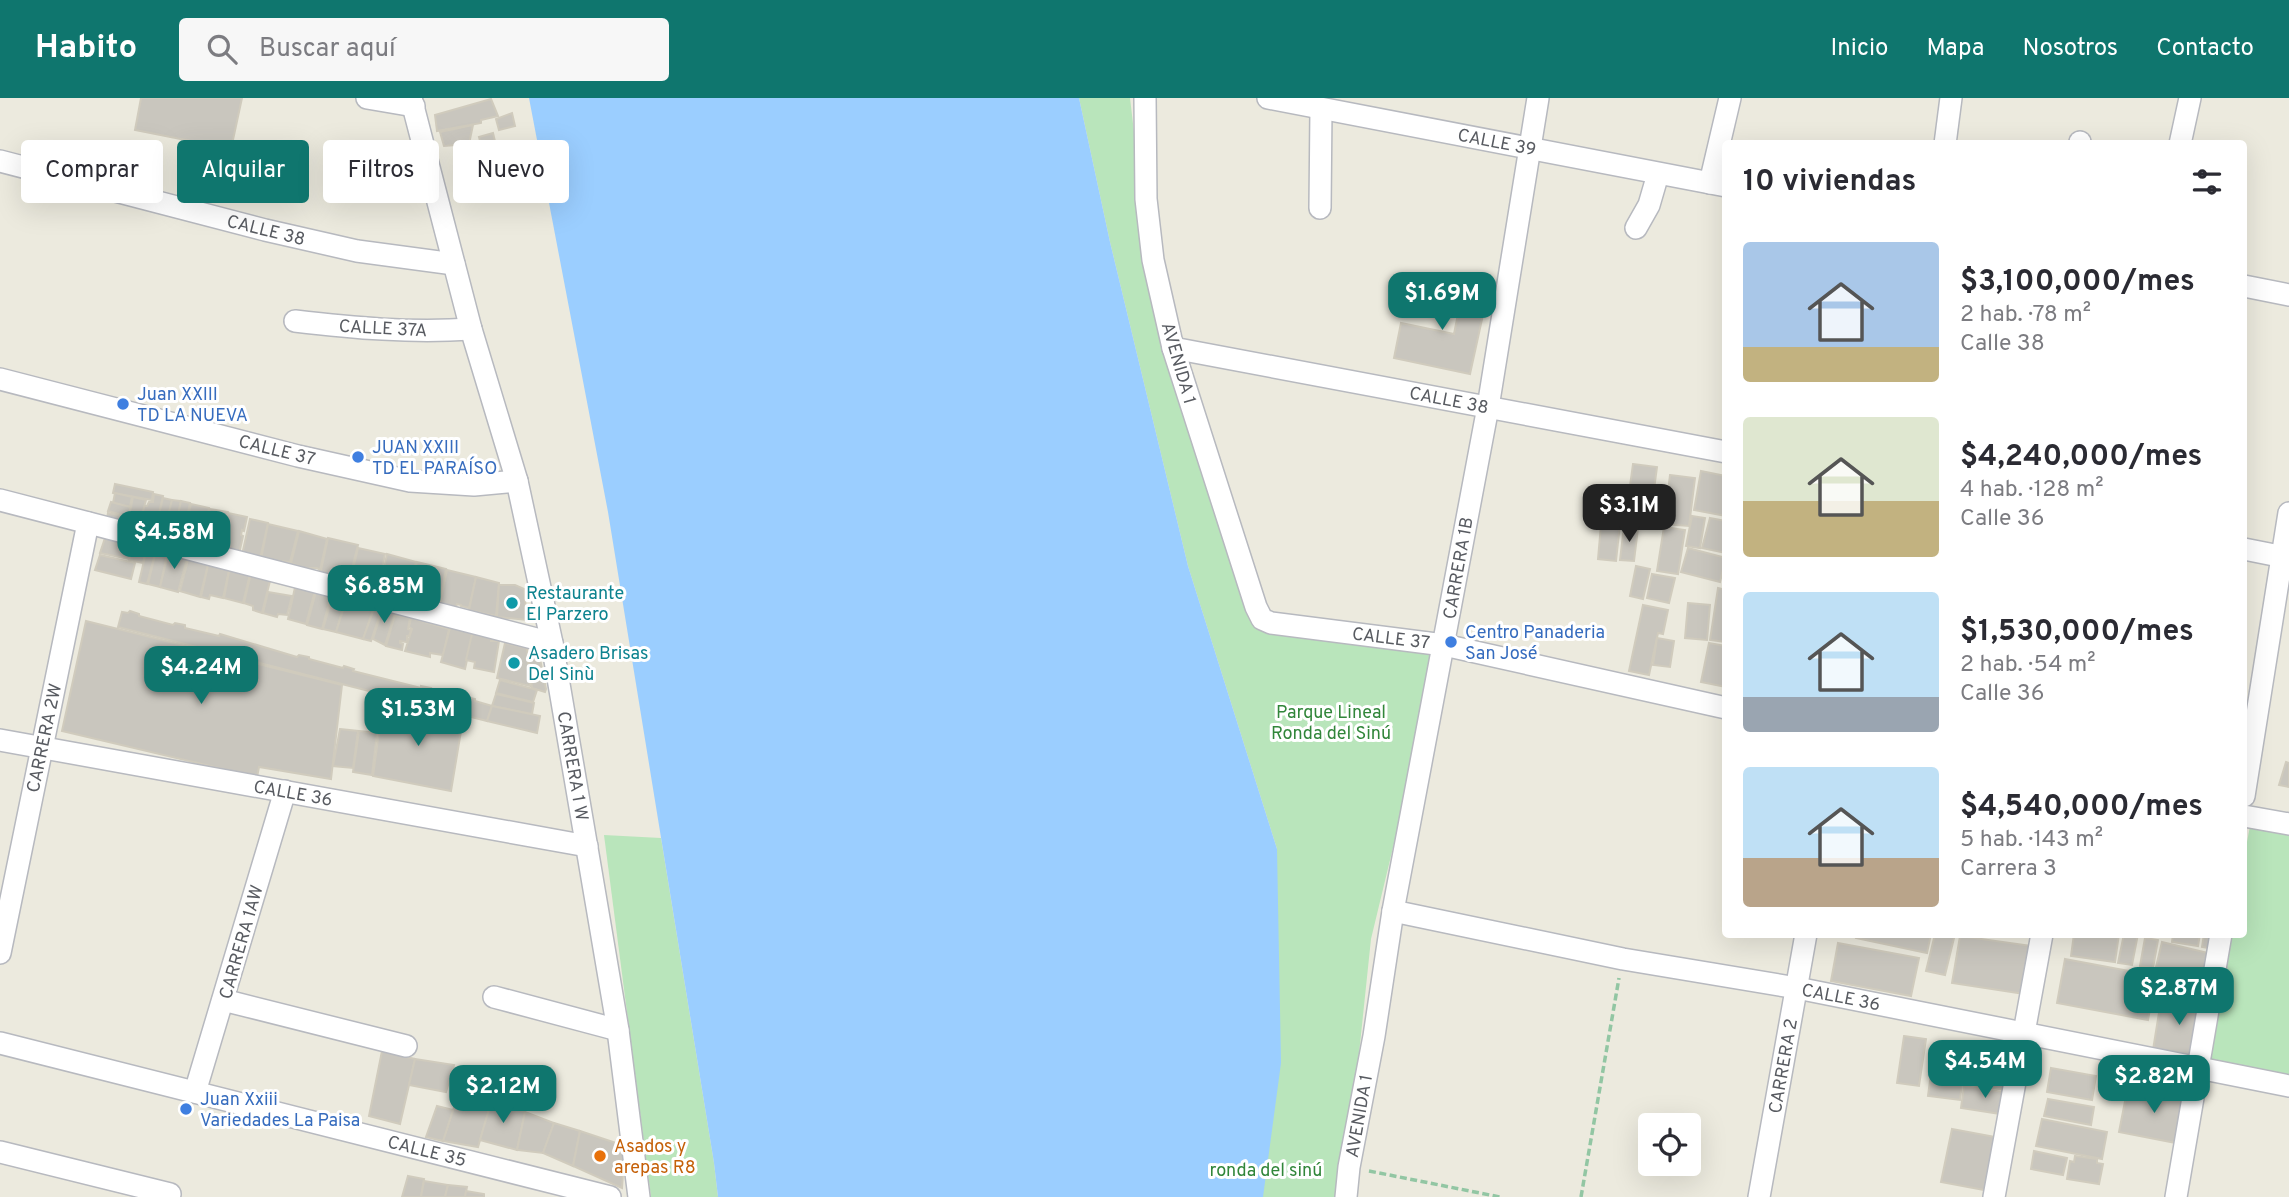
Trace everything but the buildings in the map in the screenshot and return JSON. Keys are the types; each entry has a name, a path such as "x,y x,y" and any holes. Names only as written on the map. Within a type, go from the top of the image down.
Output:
{"street":[{"path":"367,98 412,102"},
{"name":"AVENIDA 1","path":"1145,98 1146,199 1153,260 1173,348 1262,619"},
{"name":"CALLE 39","path":"1268,98 1718,185"},
{"name":"CARRERA 1B","path":"1374,1036 1393,911 1488,407 1538,98"},
{"path":"1724,140 1730,98"},
{"path":"1946,140 1951,98"},
{"path":"2181,140 2190,98"},
{"name":"CARRERA 1 W","path":"412,102 471,329 517,481 552,643 618,1030 639,1197"},
{"path":"1320,208 1321,109"},
{"path":"1718,185 1722,156"},
{"name":"CALLE 38","path":"0,162 330,245 454,264"},
{"path":"1636,228 1650,205 1658,174"},
{"path":"2247,287 2289,295"},
{"name":"CALLE 37A","path":"295,321 360,329 430,332 471,329"},
{"name":"CALLE 38","path":"1173,348 1722,451"},
{"name":"CALLE 37","path":"0,379 298,456 410,481 474,485 517,481"},
{"path":"0,500 552,643"},
{"path":"2247,779 2285,557 2289,513"},
{"name":"CARRERA 2W","path":"0,953 88,523"},
{"path":"2247,550 2285,557"},
{"name":"CALLE 37","path":"1262,619 1271,623 1444,645 1722,707"},
{"name":"CALLE 36","path":"0,740 587,846"},
{"name":"CARRERA 1AW","path":"195,1092 285,791"},
{"path":"2247,817 2289,824"},
{"name":"CALLE 36","path":"1393,911 2289,1086"},
{"name":"CARRERA 2","path":"1759,1197 1805,938"},
{"path":"1994,1197 2041,938"},
{"path":"2176,1197 2220,938"},
{"path":"494,997 618,1030"},
{"path":"223,1000 406,1045"},
{"name":"AVENIDA 1","path":"1346,1197 1349,1167 1374,1036"},
{"name":"CALLE 35","path":"0,1043 610,1197"},
{"path":"0,1152 170,1194"}],"path":[{"path":"1581,1197 1623,958"},
{"path":"1349,1167 1500,1197"}],"green space":[{"name":"Parque Lineal Ronda del Sinú","path":"1079,98 1130,98 1146,234 1257,619 1441,648 1371,939 1344,1197 1233,1197 1277,849 1188,566 1110,242"},
{"path":"2250,826 2289,833 2289,1078 2205,1060 2228,938 2247,938 2247,842"},
{"path":"604,835 661,838 718,1197 651,1197"}],"water":[{"path":"529,98 1079,98 1110,242 1188,566 1277,849 1281,1063 1263,1197 718,1197 608,512 549,203 569,203 569,140 537,140"}],"place":[{"name":"Juan XXIII TD LA NUEVA","path":"123,404"},
{"name":"JUAN XXIII TD EL PARAÍSO","path":"358,457"},
{"name":"Restaurante El Parzero","path":"512,603"},
{"name":"Centro Panaderia San José","path":"1451,642"},
{"name":"Asadero Brisas Del Sinù","path":"514,663"},
{"name":"Juan Xxiii Variedades La Paisa","path":"186,1109"},
{"name":"Asados y arepas R8","path":"600,1156"}],"park label":[{"name":"ronda del sinú","path":"1266,1170"}]}
